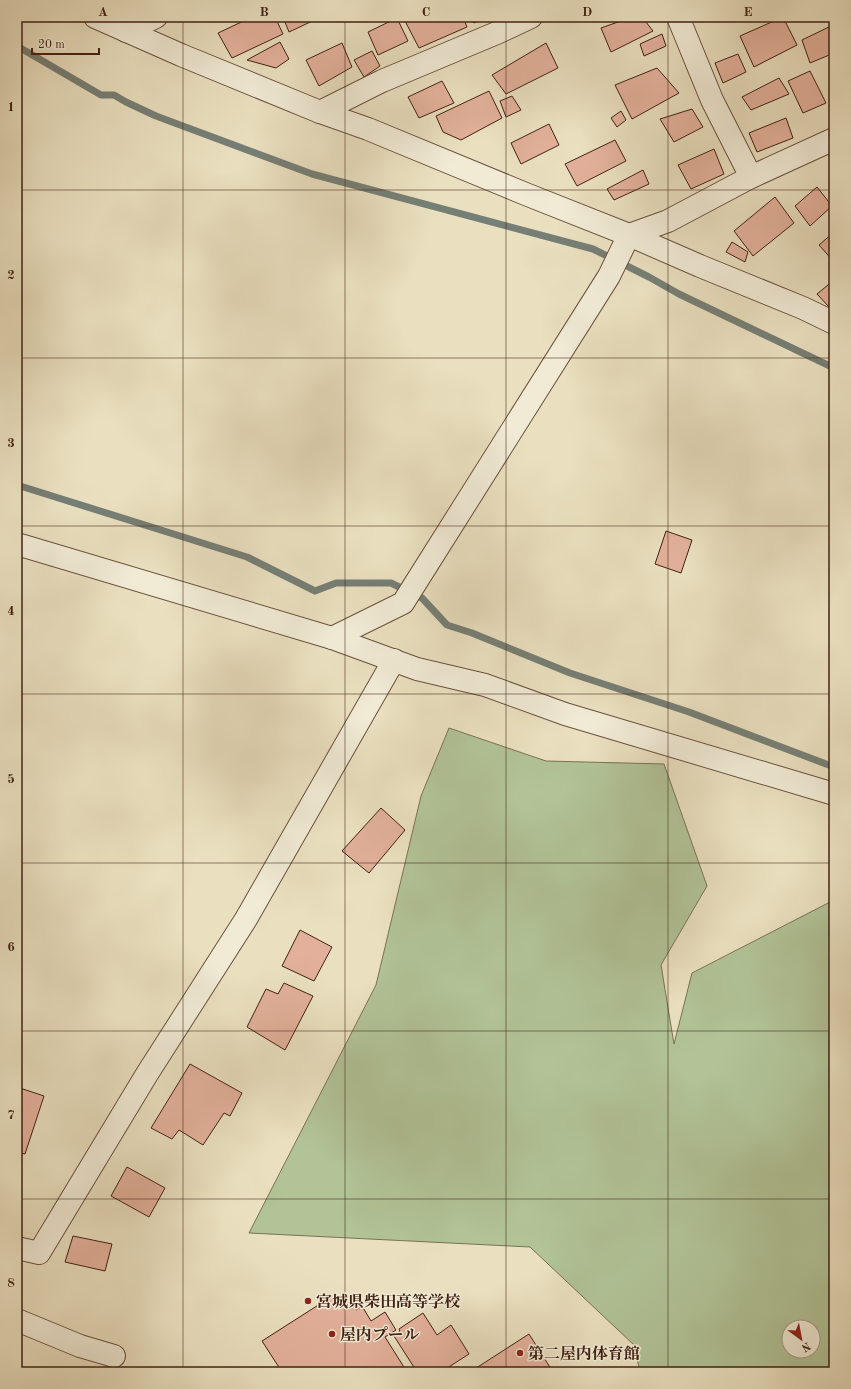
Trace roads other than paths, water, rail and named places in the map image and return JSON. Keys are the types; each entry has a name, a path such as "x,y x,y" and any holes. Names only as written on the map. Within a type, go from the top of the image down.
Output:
{"street":[{"path":"95,17 181,55 320,112 368,129 629,235 803,308 834,323"},
{"path":"126,31 156,17"},
{"path":"320,112 382,81 500,32 531,17"},
{"path":"678,17 712,100 751,177"},
{"path":"332,638 403,603 609,276 629,235 668,221 751,177 834,138"},
{"path":"17,544 332,638 417,669 485,685 565,714 834,794"},
{"path":"17,1248 39,1253 147,1074 246,919 394,660"},
{"path":"17,1320 80,1346 114,1356"}],"waterway":[{"path":"17,46 101,95 114,95 156,116 312,174 593,249 679,294 834,368"},
{"path":"17,485 247,557 315,591 336,583 391,583 422,598 447,625 472,633 570,673 689,712 834,767"}],"place":[{"name":"宮城県柴田高等学校","path":"308,1301"},
{"name":"屋内プール","path":"332,1334"},
{"name":"第二屋内体育館","path":"520,1353"}]}
